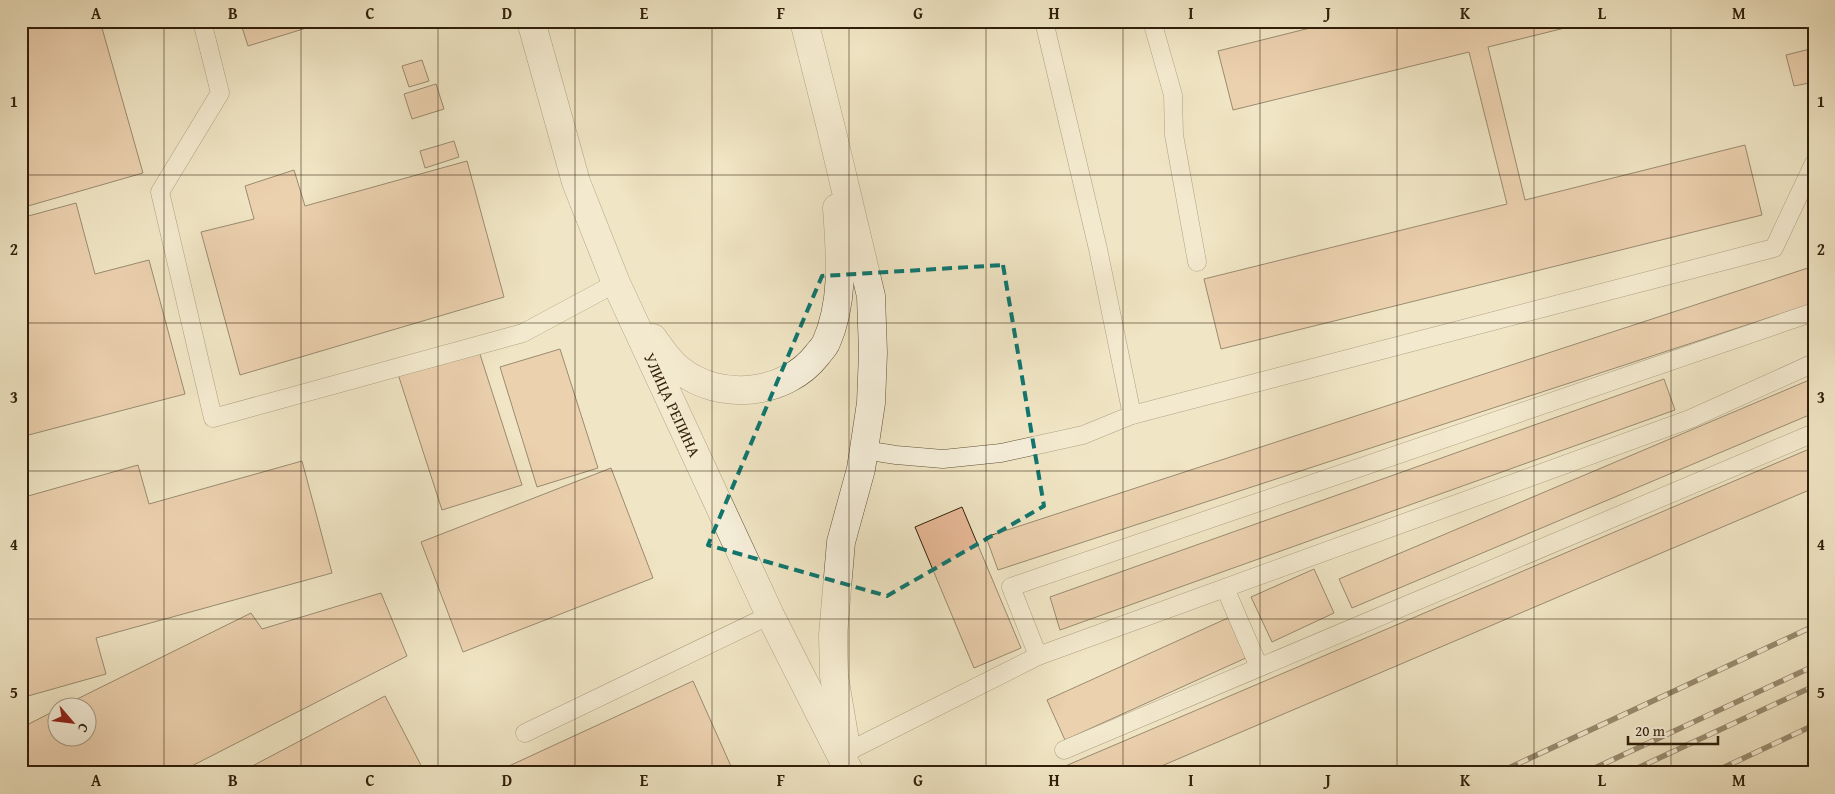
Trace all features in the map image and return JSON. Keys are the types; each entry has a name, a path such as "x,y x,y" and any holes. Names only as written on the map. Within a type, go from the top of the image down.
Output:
{"street":[{"name":"УЛИЦА РЕПИНА","path":"531,21 576,182 620,291 770,615 850,766"},
{"path":"804,21 871,296 873,354 871,403 861,469 841,542 833,635 834,676 850,766"},
{"path":"620,291 679,370 702,383 732,390 762,389 791,378 809,365 825,344 835,317 841,280 831,128"}],"lane":[{"path":"202,21 220,92 160,192 213,418 523,333 620,291"},
{"path":"1044,21 1098,249 1132,415"},
{"path":"1152,21 1173,95 1174,135 1197,262"},
{"path":"864,450 943,459 1001,453 1083,435 1132,415 1774,248 1814,163"},
{"path":"1038,656 1011,586 1814,312"},
{"path":"850,766 1038,656 1690,419 1814,363"},
{"path":"1064,750 1814,433"},
{"path":"1225,588 1259,667"},
{"path":"525,733 770,615"}],"highlighted area":[{"path":"1003,265 1044,506 887,596 708,545 822,276"}],"building":[{"path":"21,21 100,21 143,173 21,208"},
{"path":"240,21 329,21 248,46"},
{"path":"1338,21 1593,21 1488,47 1525,200 1745,145 1762,215 1221,349 1204,279 1507,204 1469,52 1233,110 1218,51"},
{"path":"1814,48 1814,82 1794,86 1786,55"},
{"path":"422,60 429,81 409,87 402,66"},
{"path":"436,84 444,109 412,119 404,94"},
{"path":"454,141 459,157 425,168 420,151"},
{"path":"467,161 504,297 240,375 201,232 254,219 245,186 294,170 305,206"},
{"path":"76,203 95,274 149,260 185,394 21,437 21,218"},
{"path":"1814,266 1814,303 998,570 986,537"},
{"path":"477,345 522,485 442,510 397,371"},
{"path":"560,349 598,468 537,487 500,367"},
{"path":"1814,378 1814,413 1352,608 1339,579"},
{"path":"1664,379 1675,410 1060,630 1050,597"},
{"path":"1814,447 1814,488 1145,773 1066,773 1063,767"},
{"path":"302,461 332,573 96,638 106,674 21,698 21,498 138,465 149,504"},
{"path":"611,468 653,578 463,652 421,542"},
{"path":"962,507 1021,648 974,668 915,527"},
{"path":"1314,569 1334,613 1272,642 1251,597"},
{"path":"381,593 407,656 178,773 21,773 21,728 48,714 48,746 98,746 98,696 83,696 251,613 262,629"},
{"path":"1230,617 1248,657 1065,740 1047,700"},
{"path":"693,681 734,773 493,773 496,772"},
{"path":"385,696 425,773 380,773 378,770 372,773 239,773"}],"railway":[{"path":"1498,773 1814,626"},
{"path":"1584,773 1814,666"},
{"path":"1627,773 1814,686"},
{"path":"1712,773 1814,725"}]}
